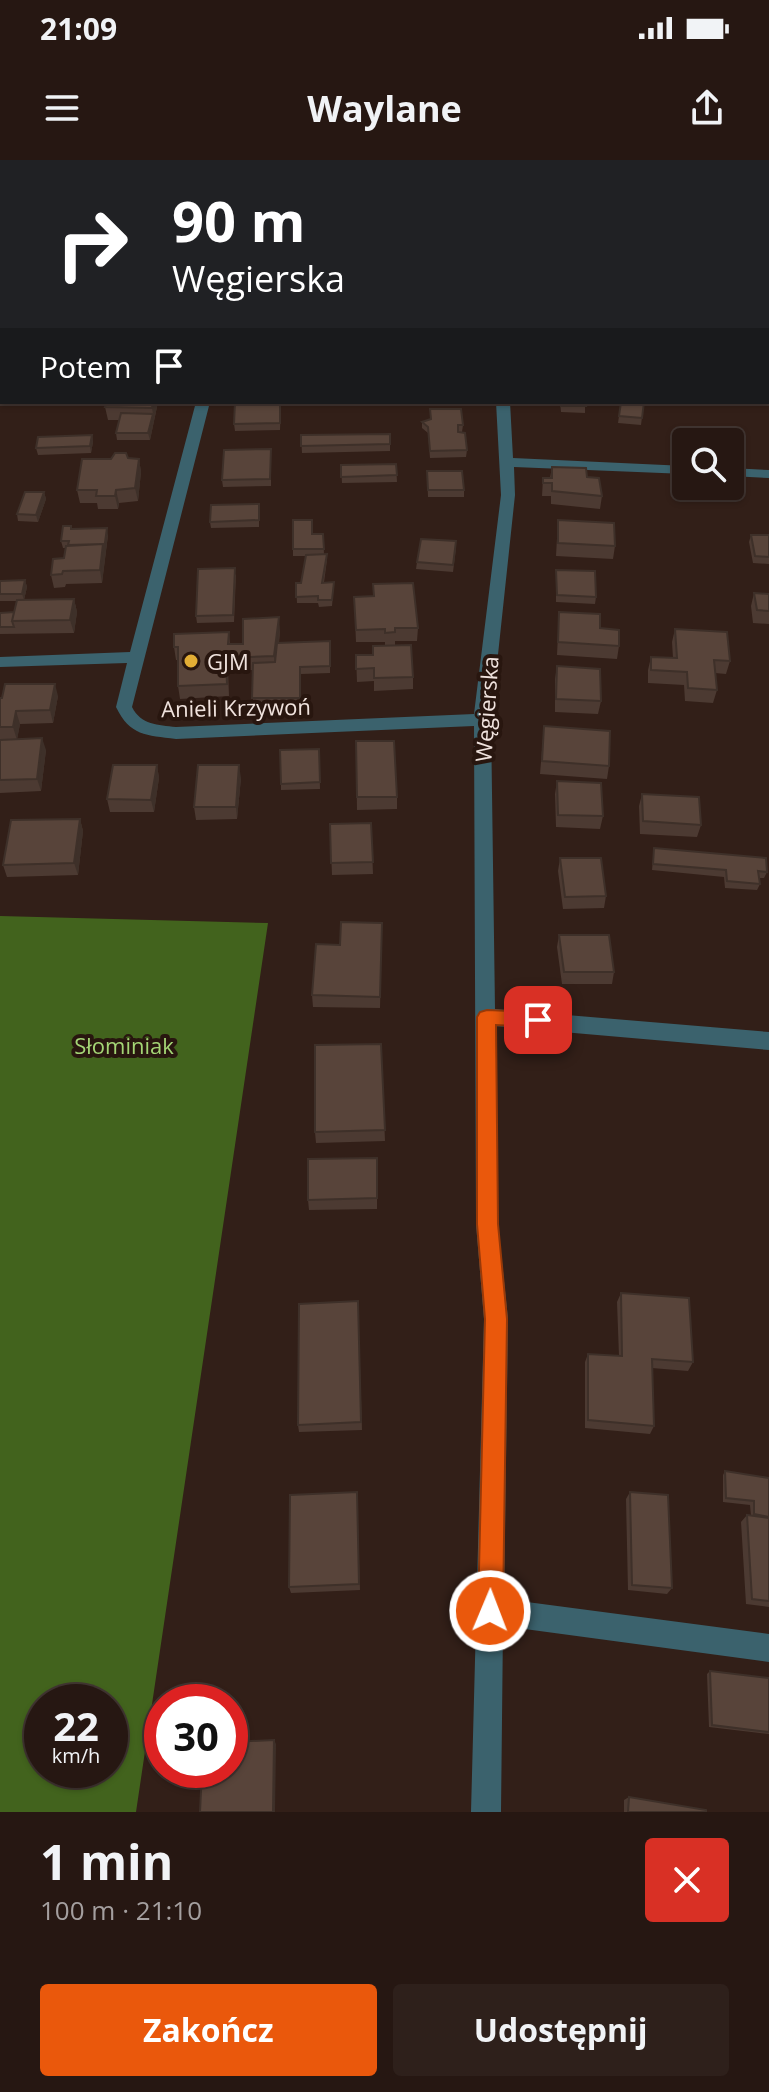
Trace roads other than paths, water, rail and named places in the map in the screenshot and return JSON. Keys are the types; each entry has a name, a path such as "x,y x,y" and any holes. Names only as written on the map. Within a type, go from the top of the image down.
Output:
{"street":[{"name":"Anieli Krzywoń","path":"202,404 124,707 131,721 150,730 176,733 482,720"},
{"name":"Węgierska","path":"486,1812 496,1319 487,1224 482,720 508,495 503,404"},
{"path":"506,462 672,469"},
{"path":"744,473 769,474"},
{"path":"0,662 136,657"},
{"path":"487,1017 769,1041"},
{"path":"490,1611 769,1648"}],"place":[{"name":"GJM","path":"191,661"}],"park label":[{"name":"Słominiak","path":"124,1045"}]}
